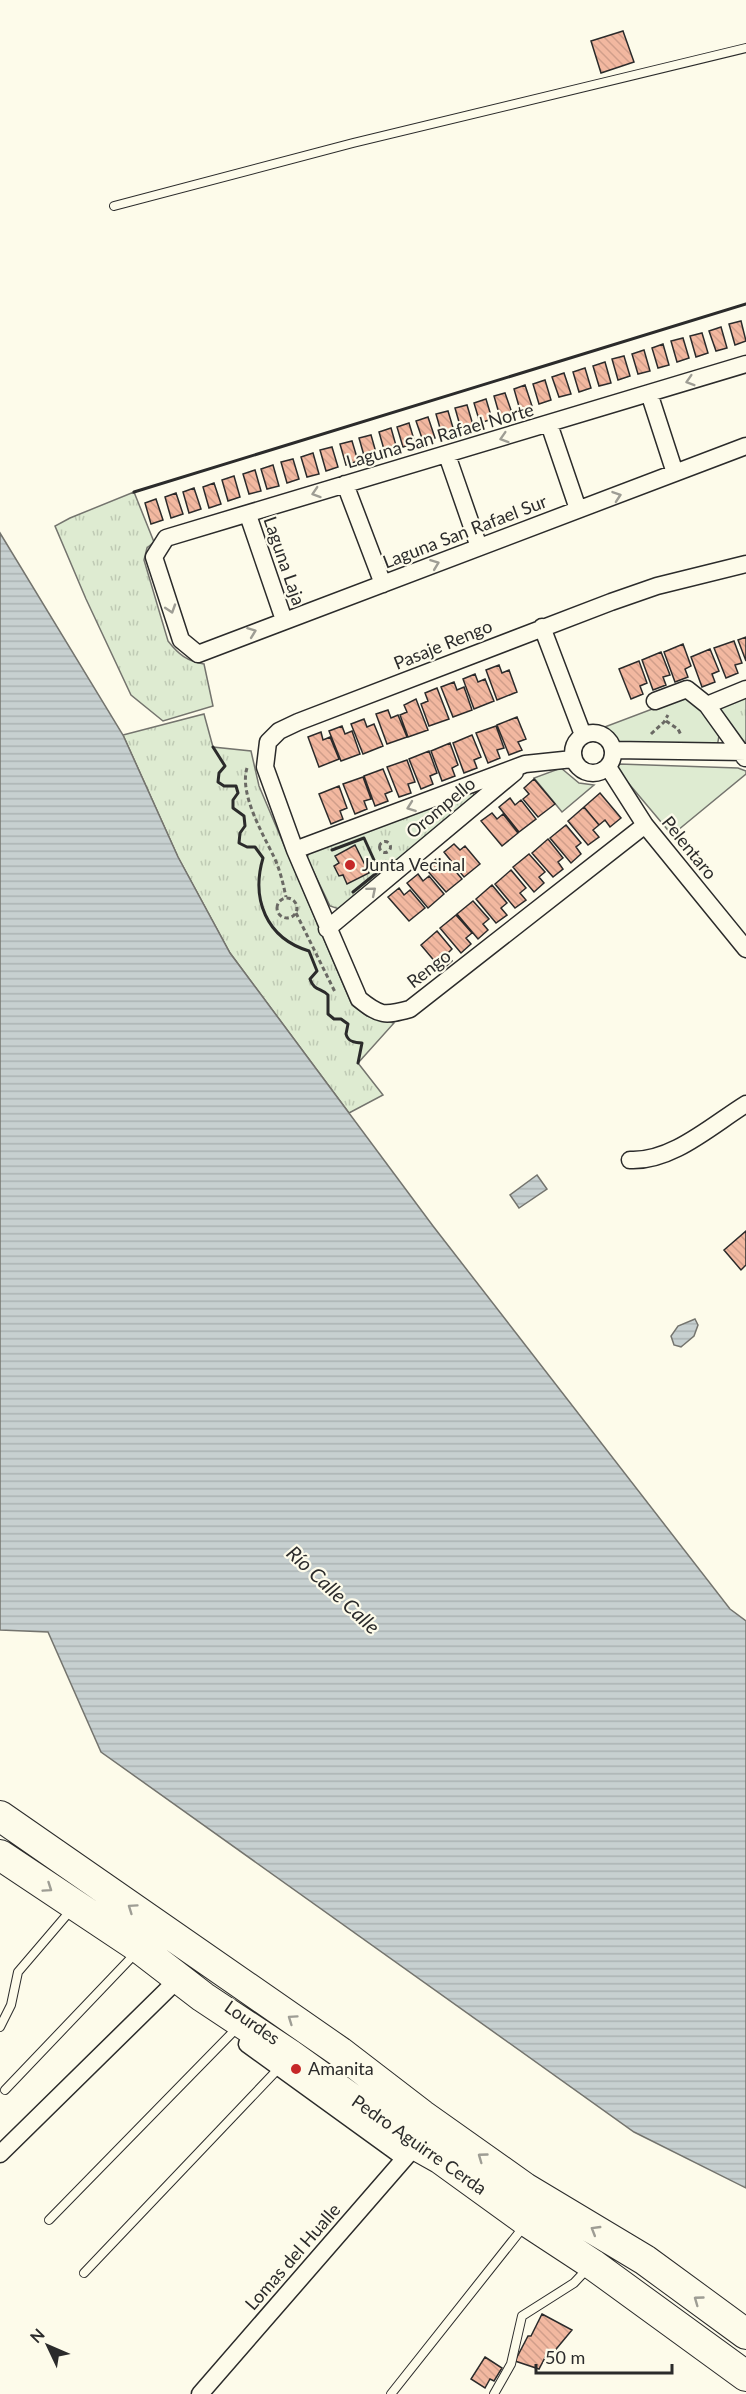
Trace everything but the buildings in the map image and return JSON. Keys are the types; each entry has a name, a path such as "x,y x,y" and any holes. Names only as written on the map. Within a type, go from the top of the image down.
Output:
{"highway":[{"name":"Pedro Aguirre Cerda","path":"0,1816 340,2052 441,2159 528,2222 592,2264 746,2376"},
{"name":"Pedro Aguirre Cerda","path":"0,1856 74,1906 134,1953 289,2054 419,2135 525,2188 645,2260 746,2334"}],"street":[{"name":"Laguna San Rafael Norte","path":"198,654 181,640 154,557 166,538 746,365"},
{"path":"650,393 675,473"},
{"path":"549,424 578,509"},
{"name":"Laguna San Rafael Sur","path":"198,654 746,446"},
{"path":"447,455 479,547"},
{"path":"345,484 383,584"},
{"name":"Laguna Laja","path":"248,515 284,620"},
{"name":"Pasaje Rengo","path":"268,742 279,731 298,722 542,627 657,586 746,565"},
{"path":"542,627 583,735"},
{"path":"660,699 687,689 707,705 744,754"},
{"path":"707,705 746,689"},
{"path":"589,733 602,735 611,744 613,750 608,767 597,773 580,769 573,759 574,745 583,735 589,733"},
{"path":"268,742 265,767 295,849"},
{"path":"613,750 744,754"},
{"name":"Orompello","path":"295,849 525,764 573,759"},
{"name":"Orompello","path":"327,929 525,764"},
{"name":"Pelentaro","path":"608,767 645,825 746,949"},
{"name":"Rengo","path":"295,849 327,929 359,999 375,1012 391,1014 410,1009 645,825"},
{"path":"630,1160 646,1161 682,1145 746,1104"},
{"name":"Lourdes","path":"134,1953 169,1988 280,2067 419,2135"},
{"path":"0,2154 169,1988"},
{"name":"Lomas del Hualle","path":"200,2394 419,2135"}],"lane":[{"path":"114,206 354,142 746,48"},
{"path":"0,2027 11,2005 18,1972 74,1906"},
{"path":"5,2090 134,1953"},
{"path":"49,2220 232,2033"},
{"path":"84,2273 280,2067"},
{"path":"391,2394 528,2222"},
{"path":"494,2394 511,2364 522,2316 574,2283 592,2264"}],"path":[{"path":"649,741 650,734 666,721 668,711 660,699"},
{"path":"666,721 681,733 681,743"},
{"path":"268,742 252,755 246,774 247,792 261,833 278,867 286,897"},
{"path":"286,897 294,900 298,906 296,913 288,918 279,914 277,908 279,902 286,897"}],"green space":[{"path":"134,492 154,542 147,548 144,560 168,641 184,657 204,664 213,706 163,721 131,695 55,526"},
{"path":"746,696 746,746 716,707"},
{"path":"684,697 690,697 706,716 719,736 717,747 618,742 602,728"},
{"path":"204,714 213,747 251,751 259,786 352,1005 367,1016 394,1023 358,1063 383,1095 349,1113 230,953 178,857 123,735"},
{"path":"619,764 738,768 746,771 746,774 672,835 619,772 617,768"},
{"path":"561,768 579,783 594,785 562,812 534,778"},
{"path":"470,790 474,794 473,800 342,910 330,906 307,858 310,849"}],"water":[{"name":"Río Calle Calle","path":"0,533 123,735 178,857 230,953 433,1226 730,1609 746,1621 746,2188 634,2132 101,1752 48,1632 0,1630"},
{"path":"537,1175 547,1189 519,1208 510,1195"},
{"path":"695,1319 698,1325 694,1336 681,1347 674,1345 671,1336 678,1326"}],"wall":[{"path":"134,492 746,304"},
{"path":"213,747 225,766 219,773 218,782 224,786 236,786 238,793 233,800 233,808 244,816 245,826 240,833 239,843 247,847 255,847 263,858 259,888 265,915 282,937 309,951 317,971 310,979 316,987 328,995 328,1014 348,1024 346,1034 350,1040 362,1043 358,1063"},
{"path":"332,850 364,838 379,871 353,892"}],"place":[{"name":"Junta Vecinal","path":"350,865"},
{"name":"Amanita","path":"296,2069"}]}
